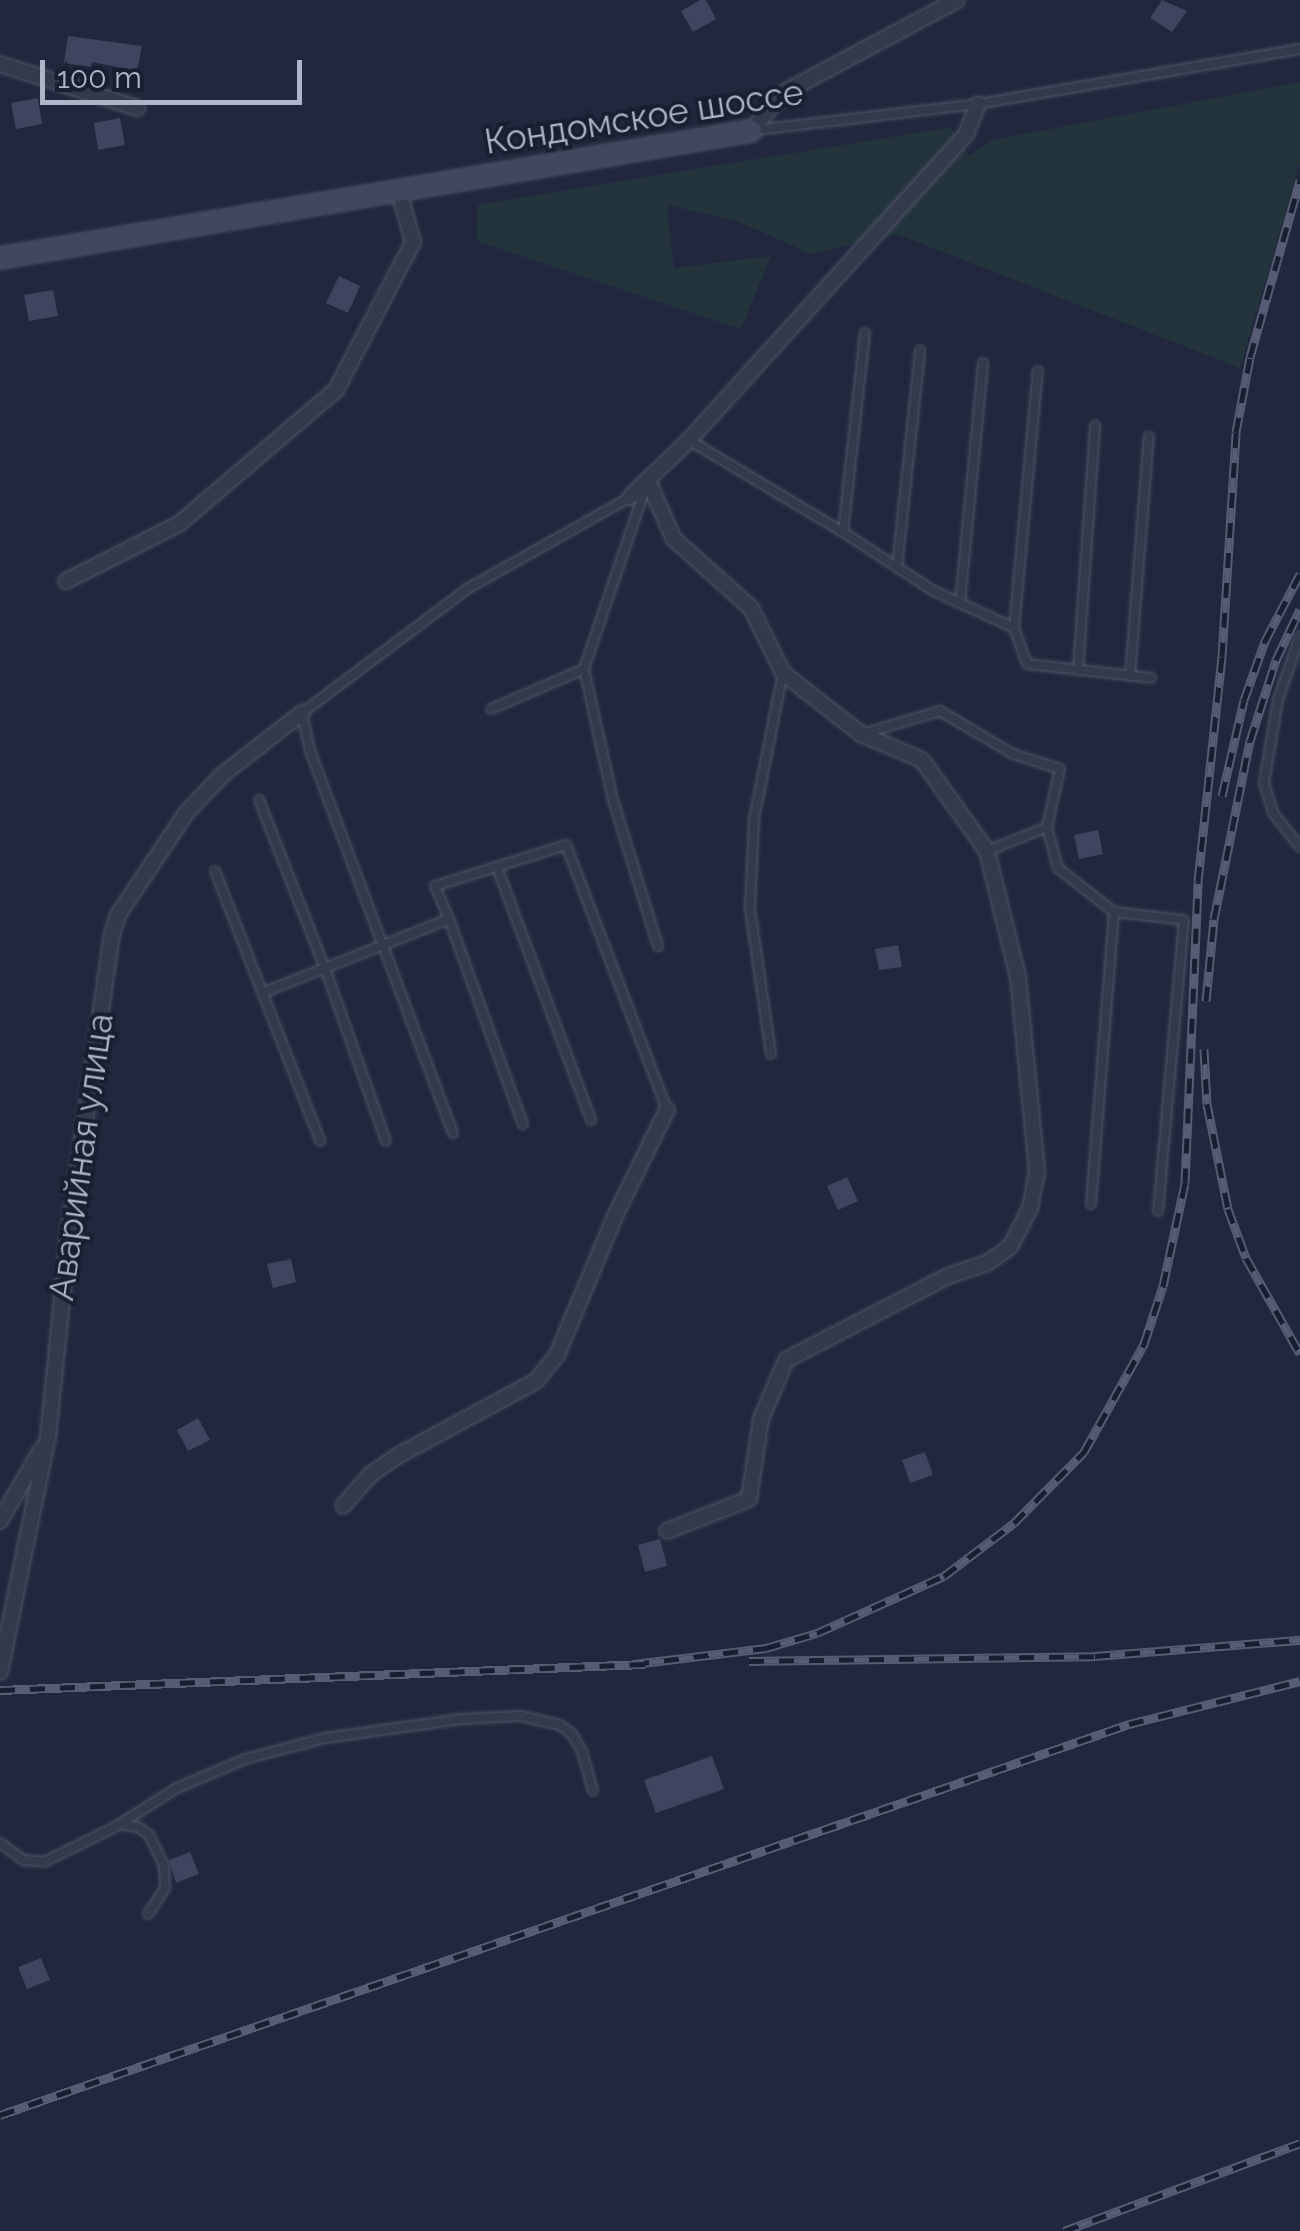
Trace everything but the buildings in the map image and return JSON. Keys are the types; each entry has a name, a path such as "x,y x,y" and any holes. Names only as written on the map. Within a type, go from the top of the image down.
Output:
{"street":[{"path":"751,130 783,92 957,0"},
{"path":"0,64 137,108"},
{"path":"630,496 688,440 966,134 978,104"},
{"name":"Кондомское шоссе","path":"0,258 751,130"},
{"path":"66,581 179,524 336,390 413,242 398,188"},
{"path":"648,480 674,539 751,608 783,673 861,734 922,760 987,851 1018,977 1037,1172 1030,1208 1010,1247 987,1264 948,1276 786,1360 761,1419 749,1499 668,1531"},
{"name":"Аварийная улица","path":"0,1672 48,1436 70,1220 118,916 187,812 222,775 302,713"},
{"path":"343,1506 371,1474 401,1454 536,1381 557,1354 616,1214 667,1110"},
{"path":"0,1521 48,1436"}],"lane":[{"name":"Кондомское шоссе","path":"751,130 978,104 1300,49"},
{"path":"843,532 865,332"},
{"path":"898,568 920,350"},
{"path":"960,603 984,364"},
{"path":"1038,371 1014,628 1027,664 1150,678"},
{"path":"1078,670 1095,426"},
{"path":"1130,676 1149,437"},
{"path":"688,440 898,568 1014,628"},
{"path":"648,480 584,669 613,800 658,946"},
{"path":"453,1133 310,750 302,713 467,589 630,496"},
{"path":"1300,636 1278,700 1264,783 1273,813 1300,848"},
{"path":"491,709 584,669"},
{"path":"771,1054 750,908 754,819 783,673"},
{"path":"861,734 940,711 1013,754 1060,769 1047,827 1058,868 1114,912 1184,920 1158,1211"},
{"path":"259,800 325,968 386,1141"},
{"path":"987,851 1047,827"},
{"path":"523,1124 435,886 566,846 667,1110"},
{"path":"498,867 591,1120"},
{"path":"215,872 320,1141"},
{"path":"1091,1204 1114,912"},
{"path":"262,992 450,919"},
{"path":"0,1843 23,1860 44,1862 115,1827 177,1788 245,1759 326,1738 462,1719 521,1716 560,1726 572,1734 582,1751 593,1791"},
{"path":"115,1827 138,1827 160,1853 165,1888 148,1914"}],"shaded area":[{"path":"1300,82 1300,163 1240,368 897,234 811,254 734,220 667,205 674,268 771,256 741,329 477,241 478,205 951,127 970,156 992,140"}],"railway":[{"path":"634,1664 766,1648 817,1633 944,1576 1014,1523 1084,1452 1144,1344 1163,1286 1185,1183 1198,881 1222,657 1236,432 1250,357 1300,180"},
{"path":"1222,796 1244,700 1265,641 1300,574"},
{"path":"1206,1001 1214,919 1250,741 1276,660 1300,609"},
{"path":"1204,1049 1207,1104 1228,1209 1246,1258 1300,1354"},
{"path":"749,1661 1095,1656 1300,1640"},
{"path":"0,1690 644,1664"},
{"path":"0,2115 1129,1724 1300,1681"},
{"path":"1064,2231 1300,2143"}]}
